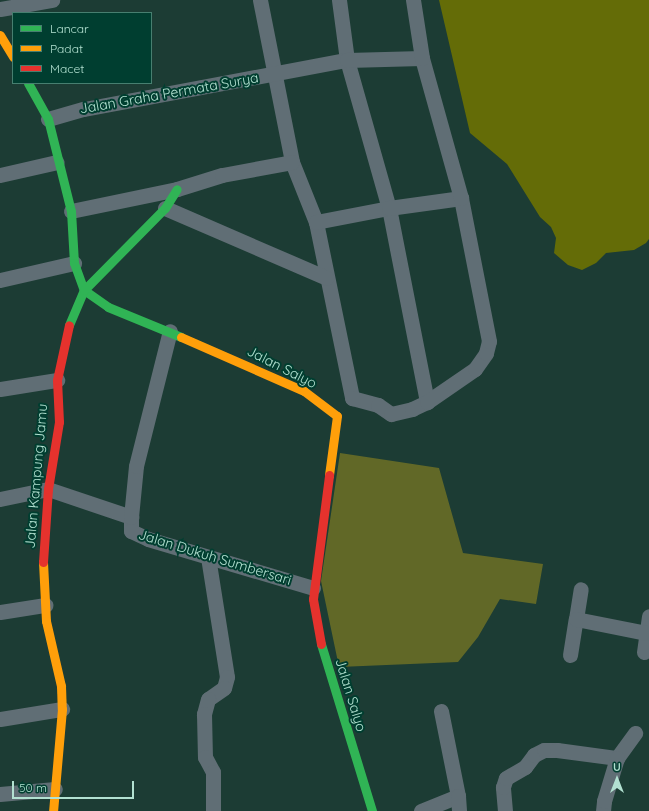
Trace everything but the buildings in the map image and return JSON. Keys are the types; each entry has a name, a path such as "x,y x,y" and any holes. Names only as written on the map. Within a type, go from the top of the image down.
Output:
{"street":[{"path":"0,9 52,0"},
{"name":"Jalan Graha Permata Surya","path":"260,0 292,162 316,222 352,398"},
{"path":"339,0 346,60 389,208 427,402"},
{"path":"337,416 352,398 378,405 391,414 427,402 475,369 486,353 489,341 461,198 422,58 414,0"},
{"path":"0,35 8,58"},
{"name":"Jalan Graha Permata Surya","path":"48,119 65,113 346,60 422,58"},
{"path":"29,84 48,119 57,162 71,211 74,263 84,290 165,208 177,189"},
{"path":"0,175 57,162"},
{"path":"71,211 177,189 222,175 292,162"},
{"path":"316,222 389,208 461,198"},
{"path":"165,208 327,278"},
{"path":"0,280 74,263"},
{"name":"Jalan Salyo","path":"84,290 108,307 170,332 304,391 337,416 313,588 317,629 372,811"},
{"name":"Jalan Kampung Jamu","path":"53,811 62,708 61,686 44,605 43,551 48,489 59,422 57,380 65,335 84,290"},
{"name":"Jalan Dukuh Sumbersari","path":"170,332 136,466 130,531 208,557 313,588"},
{"path":"0,389 57,380"},
{"path":"0,499 48,489"},
{"name":"Jalan Dukuh Sumbersari","path":"48,489 131,517"},
{"path":"208,557 227,677 224,688 208,698 204,714 205,757 213,772 213,811"},
{"path":"570,655 581,589"},
{"path":"0,612 44,605"},
{"path":"644,652 649,616"},
{"path":"576,619 646,633"},
{"path":"0,719 62,708"},
{"path":"421,811 459,804 441,711"},
{"path":"603,811 604,801 617,758 635,733"},
{"path":"505,811 503,786 506,778 525,767 534,755 544,750 617,758"},
{"path":"0,794 55,789"}],"green space":[{"path":"439,0 649,0 649,239 646,243 634,250 606,253 596,263 582,270 568,265 554,253 556,238 551,227 540,217 507,164 470,133"},
{"path":"340,453 439,468 463,553 543,564 536,604 500,599 478,637 458,662 339,667 321,581"}],"traffic: fast":[{"path":"29,84 48,119 71,211 74,263 84,290 108,307 181,337"},
{"path":"69,325 84,290 165,208 177,189"},
{"path":"321,644 372,811"}],"traffic: slow":[{"path":"0,35 12,55"},
{"path":"181,337 304,391 337,416 329,475"},
{"path":"43,562 46,621 61,686 62,709 53,811"}],"traffic: jam":[{"path":"43,562 48,489 59,422 57,380 69,325"},
{"path":"321,644 313,599 329,475"}]}
